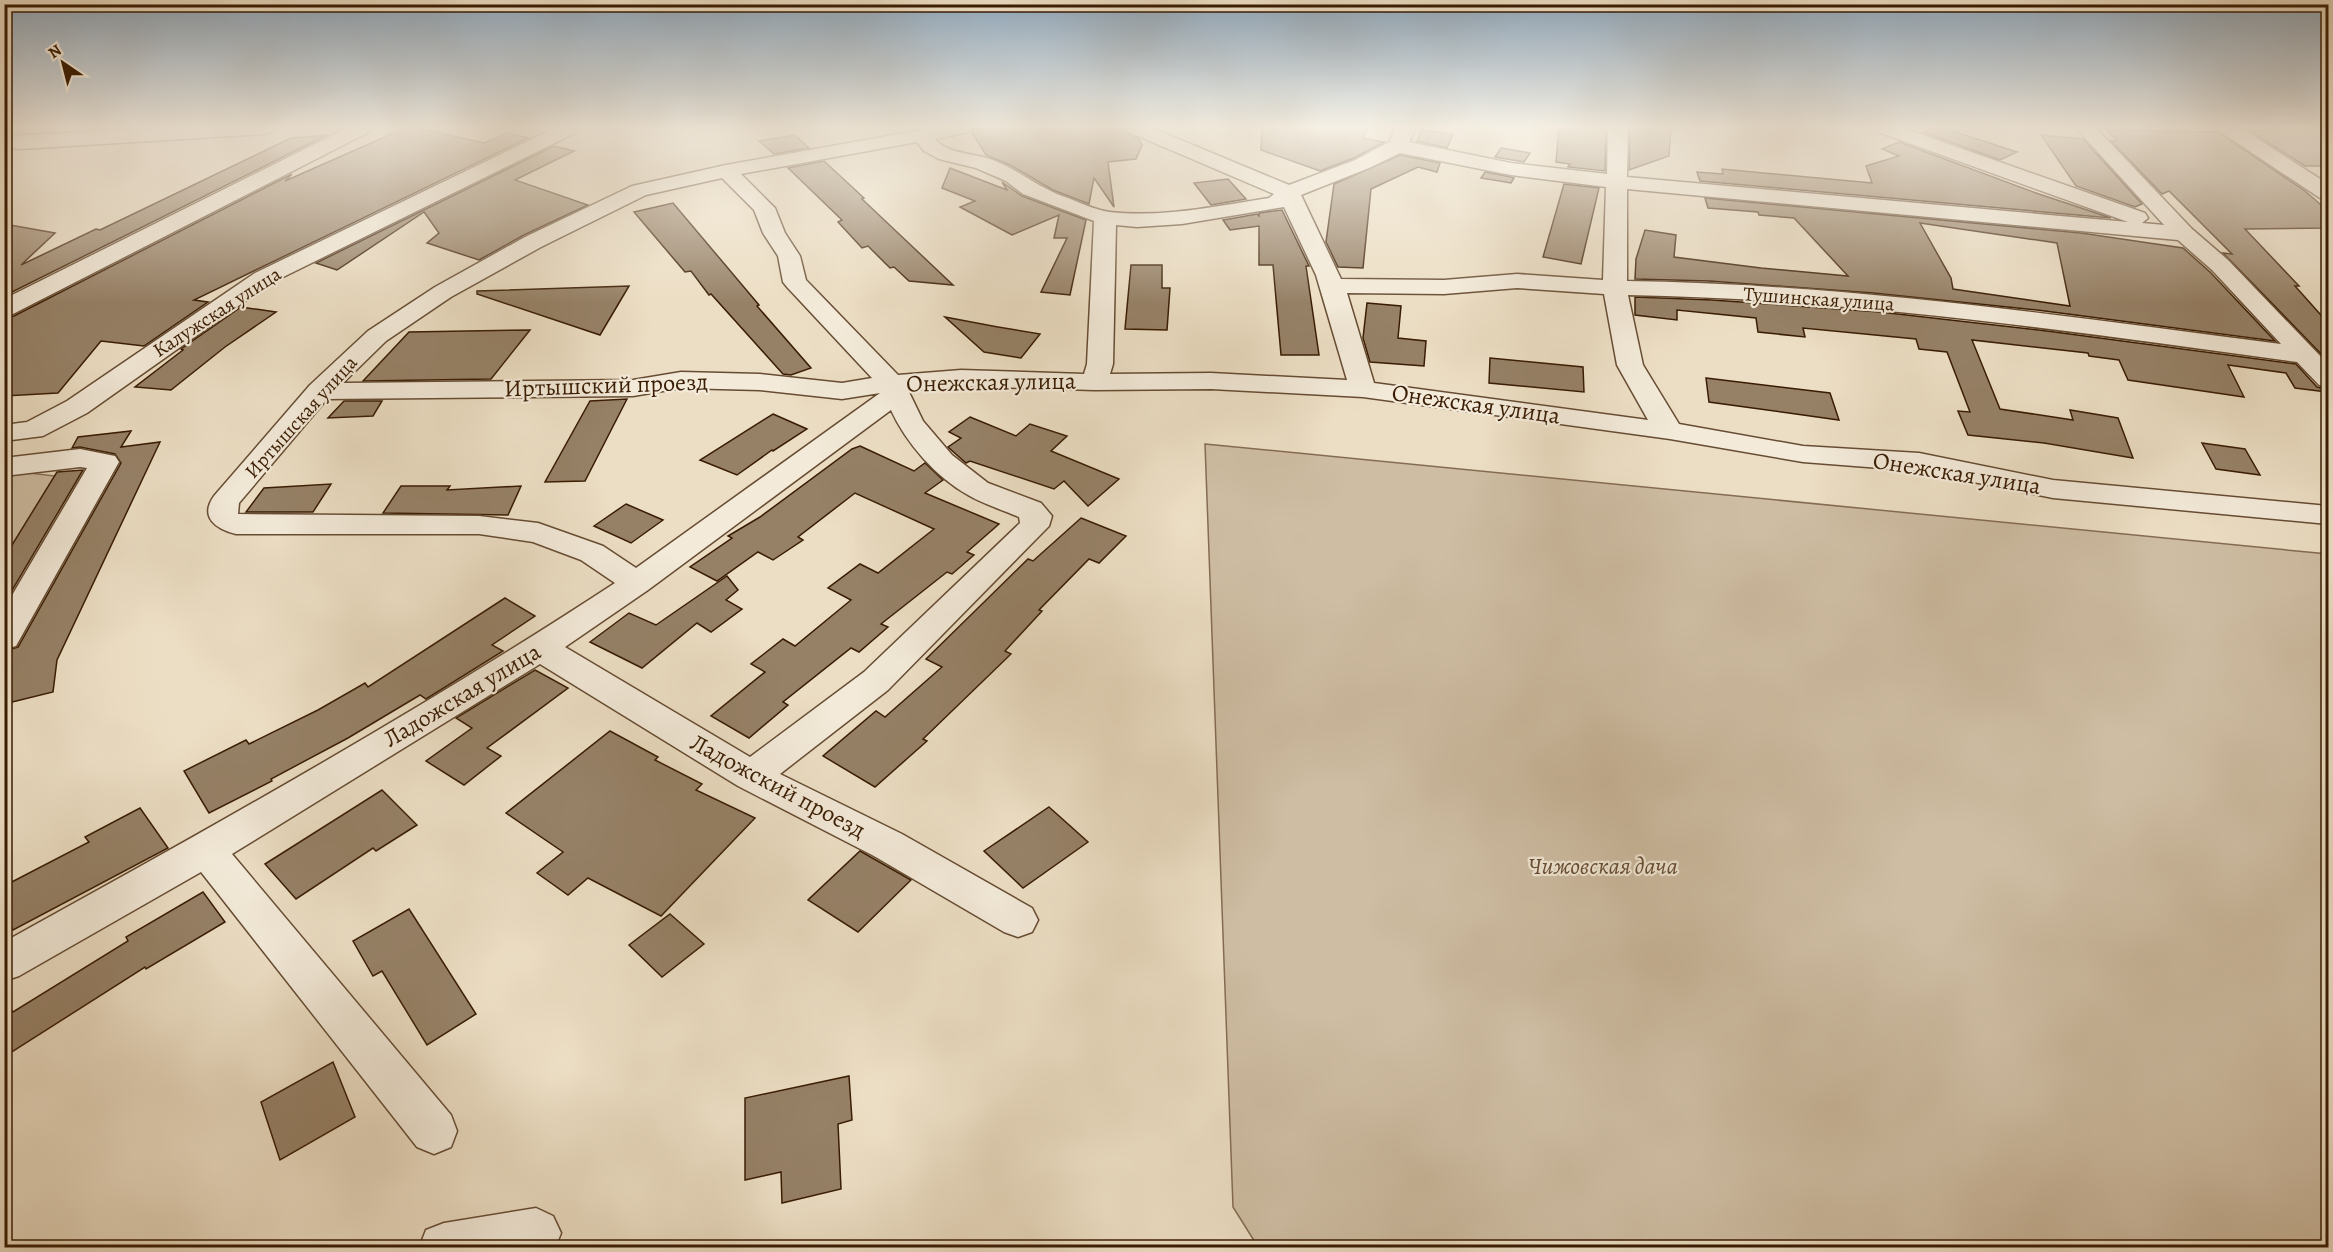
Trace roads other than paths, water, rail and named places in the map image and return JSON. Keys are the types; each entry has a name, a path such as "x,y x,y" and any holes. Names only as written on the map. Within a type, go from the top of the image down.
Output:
{"street":[{"path":"6,308 246,186"},
{"name":"Калужская улица","path":"4,433 33,430 77,407 263,278 450,186"},
{"name":"Иртышская улица","path":"637,583 592,554 538,533 479,525 236,525 223,518 225,502 319,391 377,336 443,292 533,242 639,190 655,186"},
{"name":"Онежская улица","path":"742,186 764,208 774,233 789,256 795,282 894,388 961,378 1095,382 1211,381 1362,389 1670,431 1803,454 1919,462 2053,489 2328,515"},
{"path":"1025,186 1105,218 1137,220 1258,208 1275,204 1290,192 1304,186"},
{"path":"1277,186 1290,192"},
{"path":"1617,186 1615,288 1630,365 1670,431"},
{"path":"1665,186 2184,234"},
{"path":"2050,186 2184,234"},
{"path":"2140,186 2184,234 2220,265 2328,379"},
{"path":"1290,192 1293,206 1315,243 1333,286 1362,389"},
{"path":"1095,382 1100,364 1105,218"},
{"name":"Тушинская улица","path":"1333,286 1444,286 1517,280 1615,288 1679,289 1946,308 2304,355"},
{"name":"Иртышский проезд","path":"319,391 633,388 681,380 760,382 842,391 894,388"},
{"path":"750,776 876,681 1034,526 1037,516 1030,510 978,489 942,461 911,424 894,388"},
{"name":"Ладожская улица","path":"4,963 206,850 540,648 637,583 894,388"},
{"path":"4,467 80,458 105,462 4,638"},
{"name":"Ладожский проезд","path":"540,648 750,776 888,845 1018,920"},
{"path":"206,850 434,1131"},
{"path":"444,1248 536,1233"}],"park label":[{"name":"Чижовская дача","path":"1603,866"}]}
